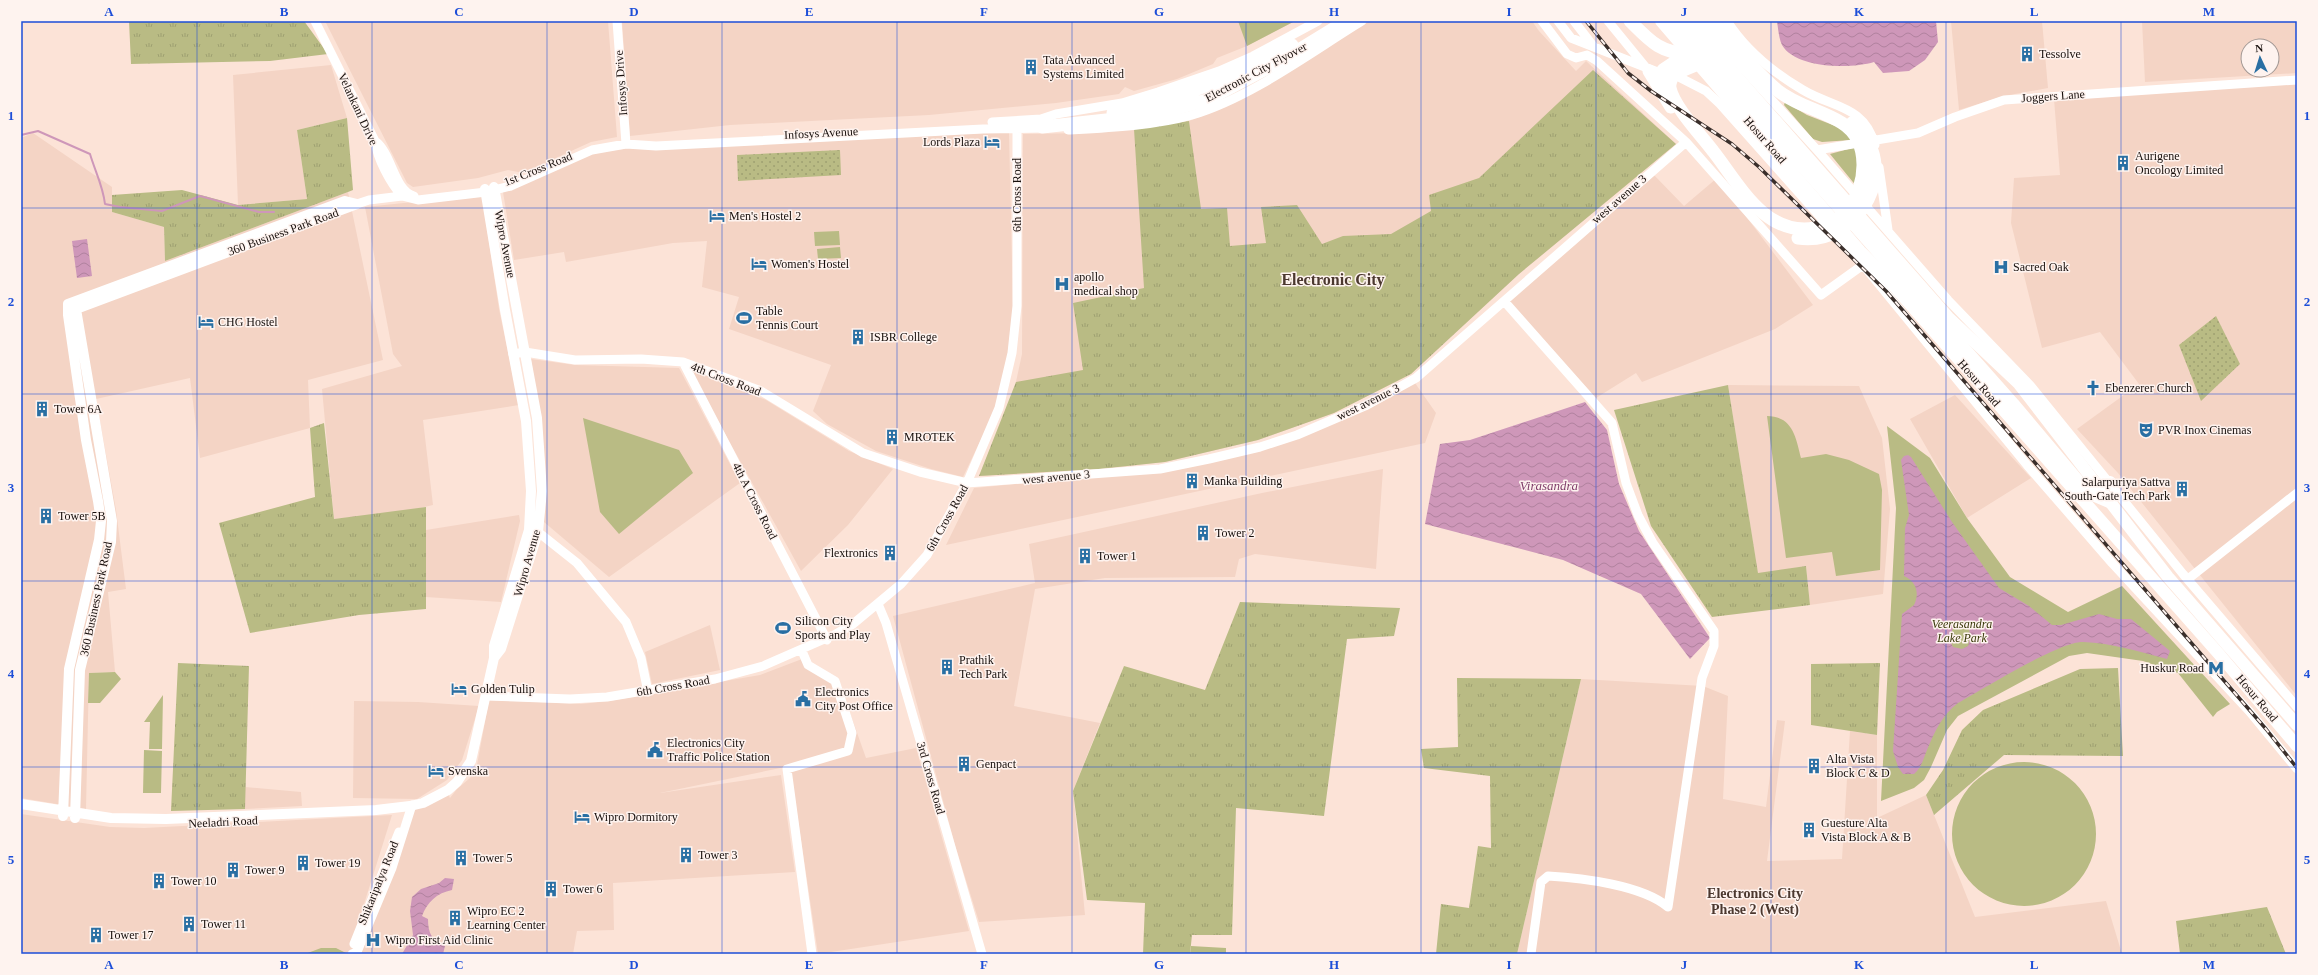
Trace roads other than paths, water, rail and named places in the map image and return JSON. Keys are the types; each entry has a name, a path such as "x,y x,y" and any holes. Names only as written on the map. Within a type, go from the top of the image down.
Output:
{"highway":[{"name":"Electronic City Flyover","path":"1042,123 1117,112 1206,85 1280,52 1331,21"},
{"name":"Electronic City Flyover","path":"1042,123 1145,116 1179,109 1208,100 1279,62 1346,21"},
{"path":"1630,21 1663,49 1693,59"},
{"name":"Hosur Road","path":"1660,21 1866,262 2167,596 2297,746"},
{"path":"1674,21 2013,404 2087,492 2108,501"},
{"name":"Hosur Road","path":"1688,21 1948,317 2019,384 2108,501 2178,588 2297,725"},
{"path":"1693,59 1662,80 1700,146 1757,214 1778,231 1790,236 1801,238 1827,236 1838,231 1857,217 1869,200 1874,184 1873,157 1864,136 1852,127 1834,118 1810,110 1778,90 1752,67 1713,21"},
{"path":"1738,38 1752,57 1775,80 1795,94 1842,115 1852,127"},
{"path":"2100,490 2110,482"},
{"path":"2167,596 2178,588"}],"main road":[{"name":"Wipro Avenue","path":"490,190 525,352 536,418 542,491 534,531 501,649 494,658"},
{"name":"Wipro Avenue","path":"410,808 423,803 457,782 471,761 494,658 494,646 534,531 526,421 513,354 490,190"},
{"name":"360 Business Park Road","path":"63,813 69,669 99,540 101,521 85,432 68,315 68,304 345,201 357,204"},
{"name":"360 Business Park Road","path":"75,815 80,670 111,542 112,521 76,310 357,204"},
{"name":"Neeladri Road","path":"21,804 75,815 111,818 166,819 410,808"},
{"name":"Neeladri Road","path":"21,810 63,813"}],"street":[{"name":"Velankani Drive","path":"315,21 375,141 376,148 395,188 402,196"},
{"name":"Infosys Drive","path":"617,21 626,143"},
{"path":"1042,123 1056,114 1122,103 1158,92 1239,62 1318,21"},
{"path":"1042,123 1061,130 1086,129 1192,115 1252,88 1362,21"},
{"path":"1542,21 1568,54 1576,58 1587,55 1597,61 1686,142 1821,295 1866,262"},
{"path":"1558,21 1571,38 1594,47 1662,80 1706,91 1720,104 1866,262 2027,465 2119,570 2249,711 2297,769"},
{"path":"1574,21 1594,47"},
{"path":"1608,21 1662,80"},
{"path":"1700,21 1817,150 1948,300 2030,385 2188,579 2297,707"},
{"path":"1727,21 1738,38 1774,71 1792,84 1856,114 1866,124 1873,140 1888,231"},
{"name":"Joggers Lane","path":"1817,150 1918,133 1955,117 2004,100 2297,80"},
{"name":"Infosys Avenue","path":"626,143 656,146 1042,123"},
{"name":"6th Cross Road","path":"486,696 570,699 648,692 715,679 763,666 827,640 853,624 901,584 927,555 967,483 999,408 1012,353 1017,306 1017,124"},
{"name":"Infosys Avenue","path":"626,143 677,142 952,128"},
{"path":"375,141 382,146 407,193 418,196 450,195"},
{"name":"west avenue 3","path":"967,483 1160,469 1260,447 1297,434 1367,404 1416,378 1686,142"},
{"path":"357,204 402,196 418,200 511,186 592,150 626,143"},
{"path":"384,198 394,193 395,188"},
{"path":"1504,301 1612,423 1626,483 1638,515 1653,543 1714,630 1714,646 1702,678 1668,908 1647,894 1576,878 1548,876 1541,882 1531,954"},
{"name":"4th Cross Road","path":"513,354 525,352 576,360 641,359 683,362 761,391 863,453 920,472 967,483"},
{"name":"4th A Cross Road","path":"683,362 827,640"},
{"path":"2188,579 2297,493"},
{"path":"534,531 577,563 626,622 641,658 648,692"},
{"name":"3rd Cross Road","path":"878,604 886,623 982,954"},
{"path":"802,651 808,665 835,681 852,733 848,751 786,768 812,954"},
{"name":"Shikaripalya Road","path":"352,954 410,808"}],"water":[{"path":"1777,21 1936,21 1938,42 1925,60 1909,71 1883,73 1874,62 1852,66 1838,66 1811,63 1799,59 1789,53 1782,45 1779,37"},
{"path":"87,239 92,276 77,278 72,241"},
{"name":"Virasandra","path":"1585,402 1607,430 1619,484 1639,531 1710,638 1690,659 1641,594 1563,560 1425,524 1440,444 1470,440"},
{"name":"Veerasandra Lake Park","path":"1908,455 1911,457 1952,522 1999,588 2029,606 2052,625 2061,625 2099,614 2117,619 2131,619 2170,651 2167,659 2126,648 2083,642 2057,649 2021,667 1958,703 1952,708 1940,724 1933,736 1919,769 1914,774 1903,774 1898,767 1893,751 1902,614 1914,605 1917,596 1914,584 1904,576 1905,528 1909,515 1901,460 1904,456","holes":["1963,620 1966,622 1970,632 1968,646 1962,649 1953,647 1949,639 1954,625"]},
{"path":"445,878 454,879 452,890 442,893 433,899 427,906 422,916 428,919 430,932 434,939 445,946 443,954 402,954 413,935 410,911 412,897 421,889 439,883"}],"waterway":[{"path":"21,135 38,131 90,154 101,185 105,204 162,211 200,196 259,212 274,212"}],"railway":[{"path":"1586,21 1628,73 1651,91 1732,144 1759,167 1886,291 2266,729 2297,768"}],"place":[{"name":"Tessolve","path":"2027,54"},
{"name":"Tata Advanced Systems Limited","path":"1031,67"},
{"name":"Lords Plaza","path":"992,142"},
{"name":"Aurigene Oncology Limited","path":"2123,163"},
{"name":"Men's Hostel 2","path":"717,216"},
{"name":"Women's Hostel","path":"759,264"},
{"name":"Sacred Oak","path":"2001,267"},
{"name":"apollo medical shop","path":"1062,284"},
{"name":"Table Tennis Court","path":"744,318"},
{"name":"CHG Hostel","path":"206,322"},
{"name":"ISBR College","path":"858,337"},
{"name":"Ebenzerer Church","path":"2093,388"},
{"name":"Tower 6A","path":"42,409"},
{"name":"PVR Inox Cinemas","path":"2146,430"},
{"name":"MROTEK","path":"892,437"},
{"name":"Manka Building","path":"1192,481"},
{"name":"Salarpuriya Sattva South-Gate Tech Park","path":"2182,489"},
{"name":"Tower 5B","path":"46,516"},
{"name":"Tower 2","path":"1203,533"},
{"name":"Flextronics","path":"890,553"},
{"name":"Tower 1","path":"1085,556"},
{"name":"Silicon City Sports and Play","path":"783,628"},
{"name":"Prathik Tech Park","path":"947,667"},
{"name":"Huskur Road","path":"2216,668"},
{"name":"Golden Tulip","path":"459,689"},
{"name":"Electronics City Post Office","path":"803,699"},
{"name":"Electronics City Traffic Police Station","path":"655,750"},
{"name":"Genpact","path":"964,764"},
{"name":"Alta Vista Block C & D","path":"1814,766"},
{"name":"Svenska","path":"436,771"},
{"name":"Wipro Dormitory","path":"582,817"},
{"name":"Guesture Alta Vista Block A & B","path":"1809,830"},
{"name":"Tower 3","path":"686,855"},
{"name":"Tower 5","path":"461,858"},
{"name":"Tower 19","path":"303,863"},
{"name":"Tower 9","path":"233,870"},
{"name":"Tower 10","path":"159,881"},
{"name":"Tower 6","path":"551,889"},
{"name":"Wipro EC 2 Learning Center","path":"455,918"},
{"name":"Tower 11","path":"189,924"},
{"name":"Tower 17","path":"96,935"},
{"name":"Wipro First Aid Clinic","path":"373,940"}],"district":[{"name":"Electronic City","path":"1333,279"},
{"name":"Electronics City Phase 2 (West)","path":"1755,902"}]}
